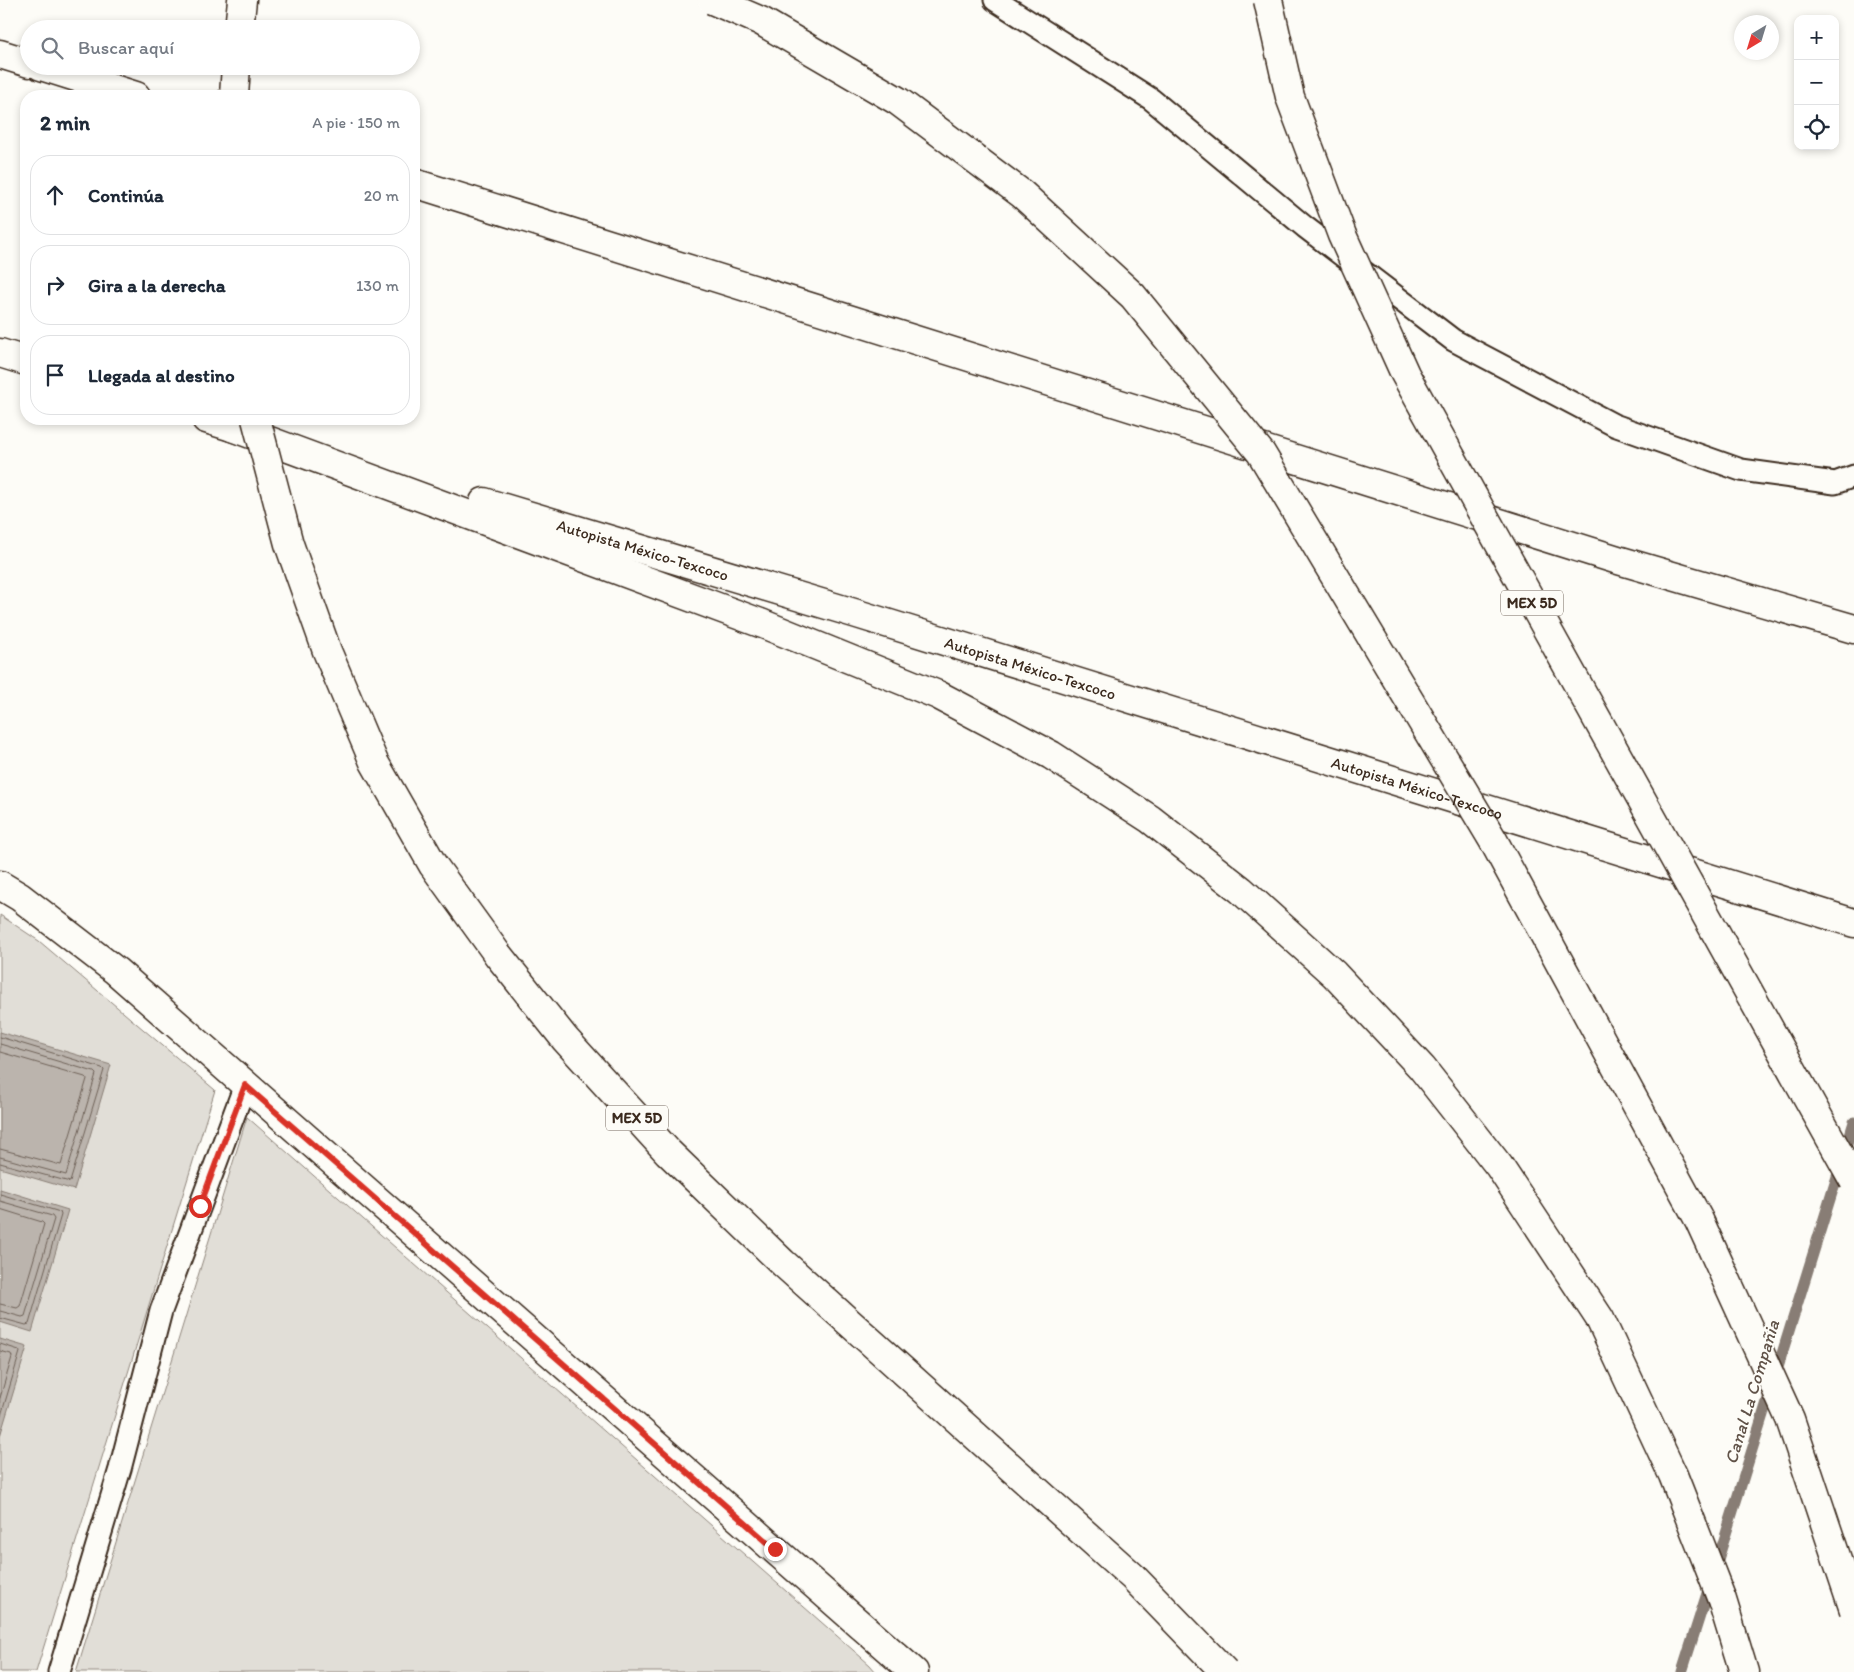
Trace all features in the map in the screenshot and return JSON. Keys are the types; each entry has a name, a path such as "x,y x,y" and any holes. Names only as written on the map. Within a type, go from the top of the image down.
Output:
{"main road":[{"path":"240,20 242,0"},
{"path":"712,0 761,21 898,101 1022,194 1133,296 1261,453 1493,840 1699,1220 1790,1419 1854,1610"},
{"name":"MEX 5D","path":"1268,0 1294,106 1342,236 1405,374 1854,1181"},
{"path":"0,54 20,60"},
{"path":"69,75 117,90"},
{"path":"234,90 235,75"},
{"path":"420,185 1618,560 1854,629"},
{"path":"0,353 20,360"},
{"name":"MEX 5D","path":"245,425 327,651 374,762 433,865 498,956 565,1039 668,1152 783,1263 1133,1577 1224,1672"},
{"path":"249,425 763,624 938,695 1052,755 1150,819 1241,890 1334,974 1422,1068 1499,1166 1600,1319 1673,1475 1722,1600 1744,1672"},
{"name":"Autopista México-Texcoco","path":"250,425 1854,923"},
{"path":"0,885 20,897 116,971 914,1672"}],"lane":[{"path":"996,0 1151,99 1305,227 1453,340 1614,425 1741,470 1835,483 1854,476"},
{"path":"59,1672 120,1469 161,1310 245,1085"}],"shaded area":[{"path":"0,915 39,941 215,1090 36,1672 0,1672"},
{"path":"247,1117 870,1665 876,1672 76,1672"}],"water":[{"path":"0,1032 111,1065 74,1190 0,1168"},
{"path":"0,1189 68,1210 32,1332 0,1322"},
{"path":"0,1339 27,1347 0,1436"}],"waterway":[{"name":"Canal La Compañia","path":"1715,1569 1854,1122"},
{"name":"Canal La Compañia","path":"1682,1672 1710,1584"}],"route":[{"path":"200,1206 245,1085 775,1549"}]}
